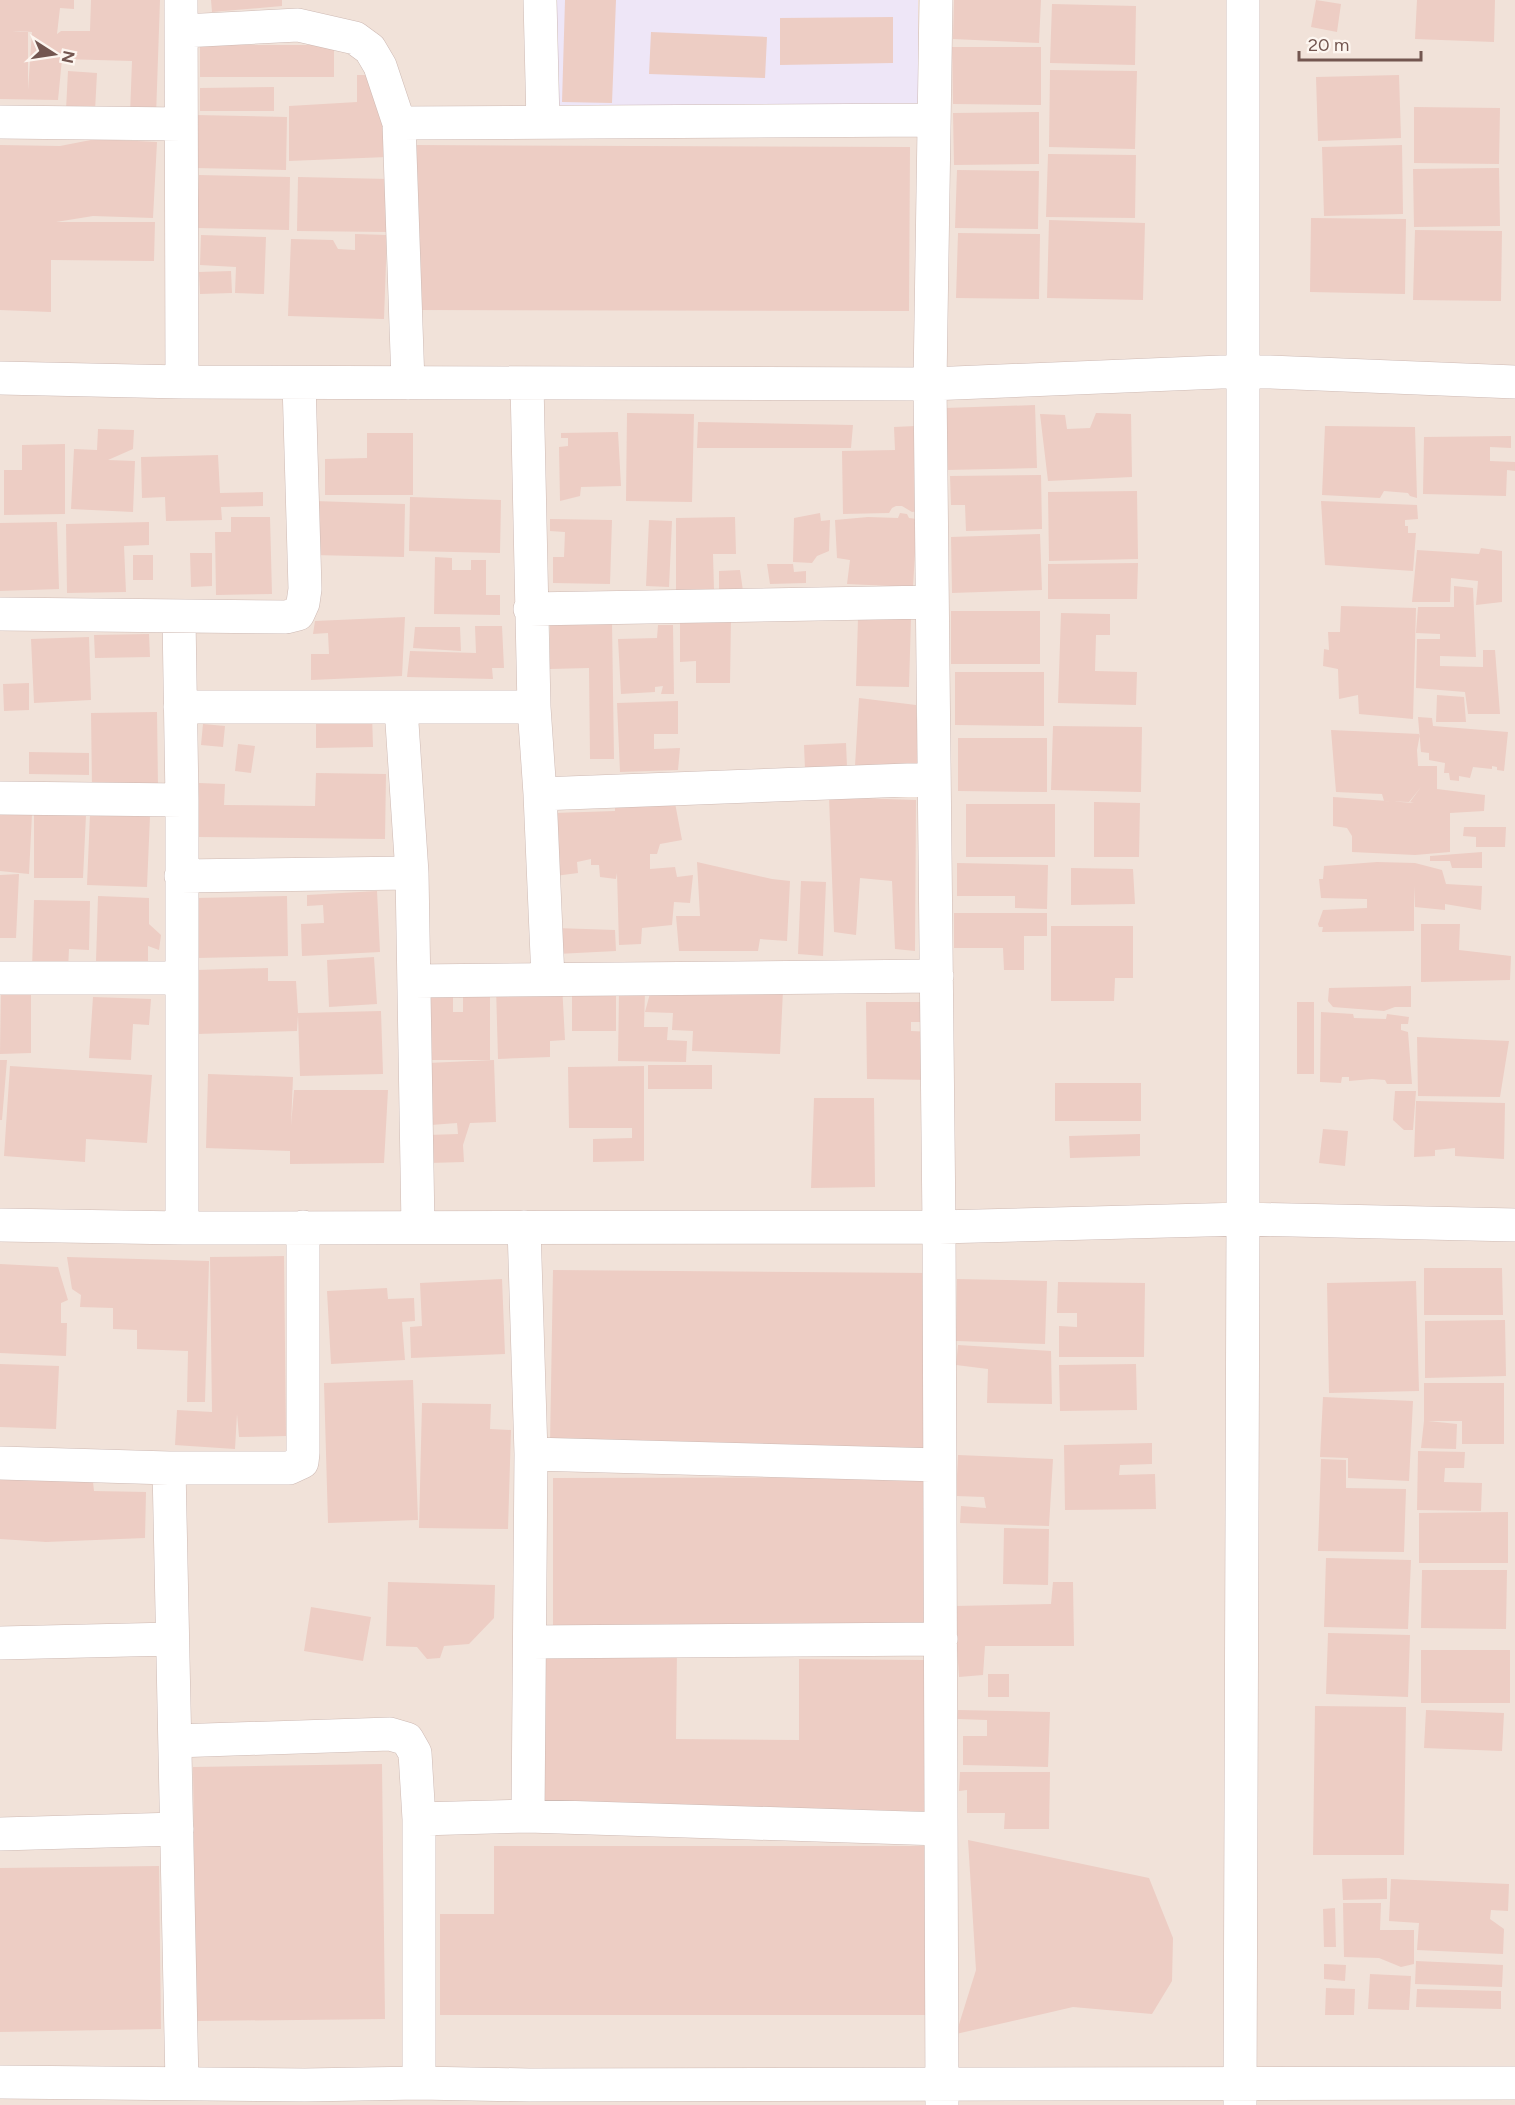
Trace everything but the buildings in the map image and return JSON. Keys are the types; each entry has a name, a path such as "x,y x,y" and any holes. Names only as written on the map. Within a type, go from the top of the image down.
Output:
{"street":[{"path":"540,0 543,122"},
{"path":"936,0 930,384 939,1227 942,2095"},
{"path":"1240,2094 1244,1219 1243,0"},
{"path":"182,382 182,16 298,12 355,38 370,49 380,66 399,123 408,383"},
{"path":"399,123 934,120"},
{"path":"0,122 181,124"},
{"path":"0,378 299,383 930,384 1245,371 1515,382"},
{"path":"0,615 179,618 286,617 298,614 303,603 305,589 299,383"},
{"path":"527,383 530,609 548,980"},
{"path":"530,609 932,602"},
{"path":"179,618 182,800 182,1228"},
{"path":"180,708 534,707"},
{"path":"401,708 412,873 418,1227"},
{"path":"540,795 934,779"},
{"path":"0,798 182,800"},
{"path":"182,876 412,873"},
{"path":"414,981 937,976"},
{"path":"0,978 182,978"},
{"path":"0,1225 182,1228 939,1227 1244,1219 1515,1225"},
{"path":"0,1463 169,1468 289,1468 302,1462 303,1227"},
{"path":"524,1227 531,1454 528,1816"},
{"path":"531,1454 939,1465"},
{"path":"169,1468 182,2084"},
{"path":"0,1643 172,1639"},
{"path":"531,1641 941,1639"},
{"path":"175,1741 390,1734 407,1739 415,1753 418,1819 419,2083"},
{"path":"418,1819 528,1816 941,1829"},
{"path":"0,1834 177,1829"},
{"path":"0,2082 182,2084 304,2095 419,2083 530,2095 942,2095 1240,2094 1515,2083"}],"shaded area":[{"path":"0,0 1515,0 1515,2105 0,2105"},
{"path":"551,0 918,0 918,110 554,115"}]}
